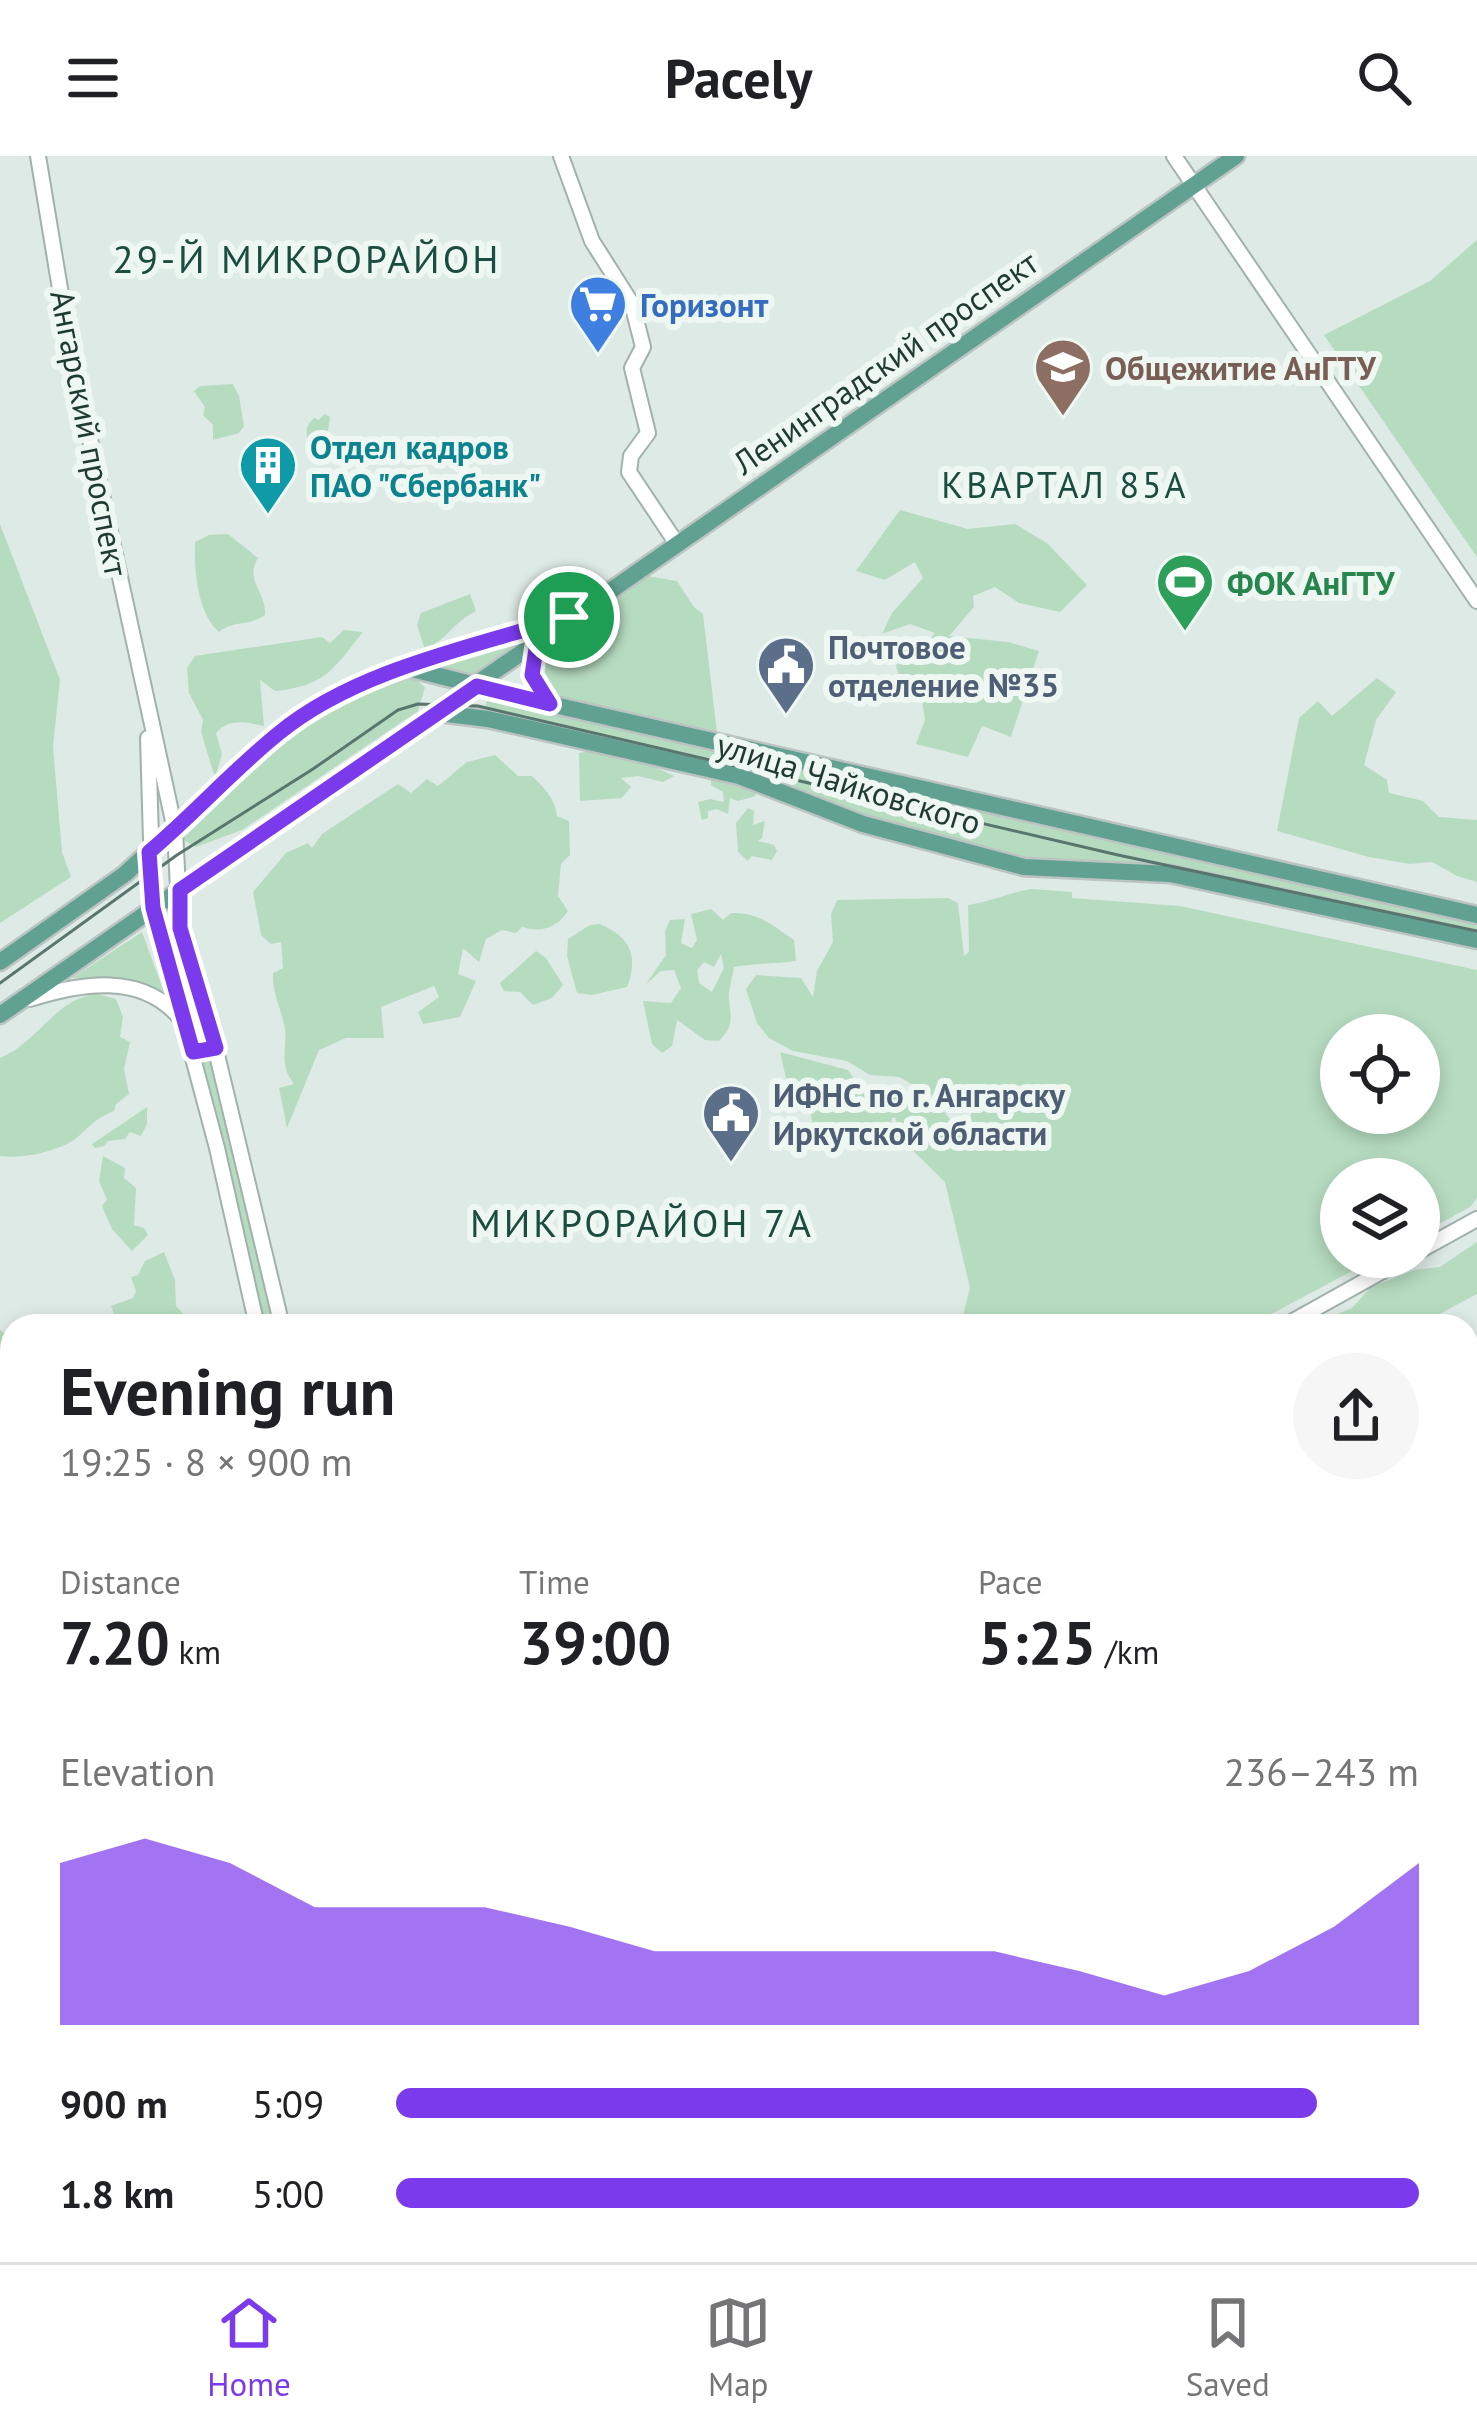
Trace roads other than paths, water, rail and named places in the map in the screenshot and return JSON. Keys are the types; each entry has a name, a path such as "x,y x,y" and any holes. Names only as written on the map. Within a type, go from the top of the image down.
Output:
{"main road":[{"name":"Ленинградский проспект","path":"0,1016 1236,156"},
{"name":"Ленинградский проспект","path":"0,962 125,874 280,731 341,692 569,617"},
{"path":"409,668 1477,915"},
{"name":"улица Чайковского","path":"439,713 488,719 739,776 863,824 1024,867 1170,874 1477,940"}],"street":[{"name":"Ангарский проспект","path":"38,156 69,343 175,830 180,928 216,1048 279,1314"},
{"path":"561,156 592,241 632,304 643,347 632,368 648,433 631,456 629,472 677,544"},
{"path":"1174,156 1477,601"},
{"path":"537,642 532,675 550,704"},
{"name":"Ангарский проспект","path":"147,709 153,908 193,1052 254,1314"},
{"path":"20,1002 80,985 116,985 158,998 186,1025"},
{"path":"193,1052 216,1048"},
{"path":"1440,1239 1477,1219"},
{"path":"1306,1314 1370,1278"}],"tram line":[{"path":"0,983 177,855 398,710 418,704 478,706 1118,855 1477,931"}],"place":[{"name":"Горизонт","path":"598,355"},
{"name":"Общежитие АнГТУ","path":"1063,418"},
{"name":"Отдел кадров ПАО \"Сбербанк\"","path":"268,516"},
{"name":"ФОК АнГТУ","path":"1185,633"},
{"name":"Почтовое отделение №35","path":"786,716"},
{"name":"ИФНС по г. Ангарску Иркутской области","path":"731,1164"}],"district":[{"name":"29-Й МИКРОРАЙОН","path":"307,258"},
{"name":"КВАРТАЛ 85А","path":"1065,484"},
{"name":"МИКРОРАЙОН 7А","path":"642,1222"}]}
